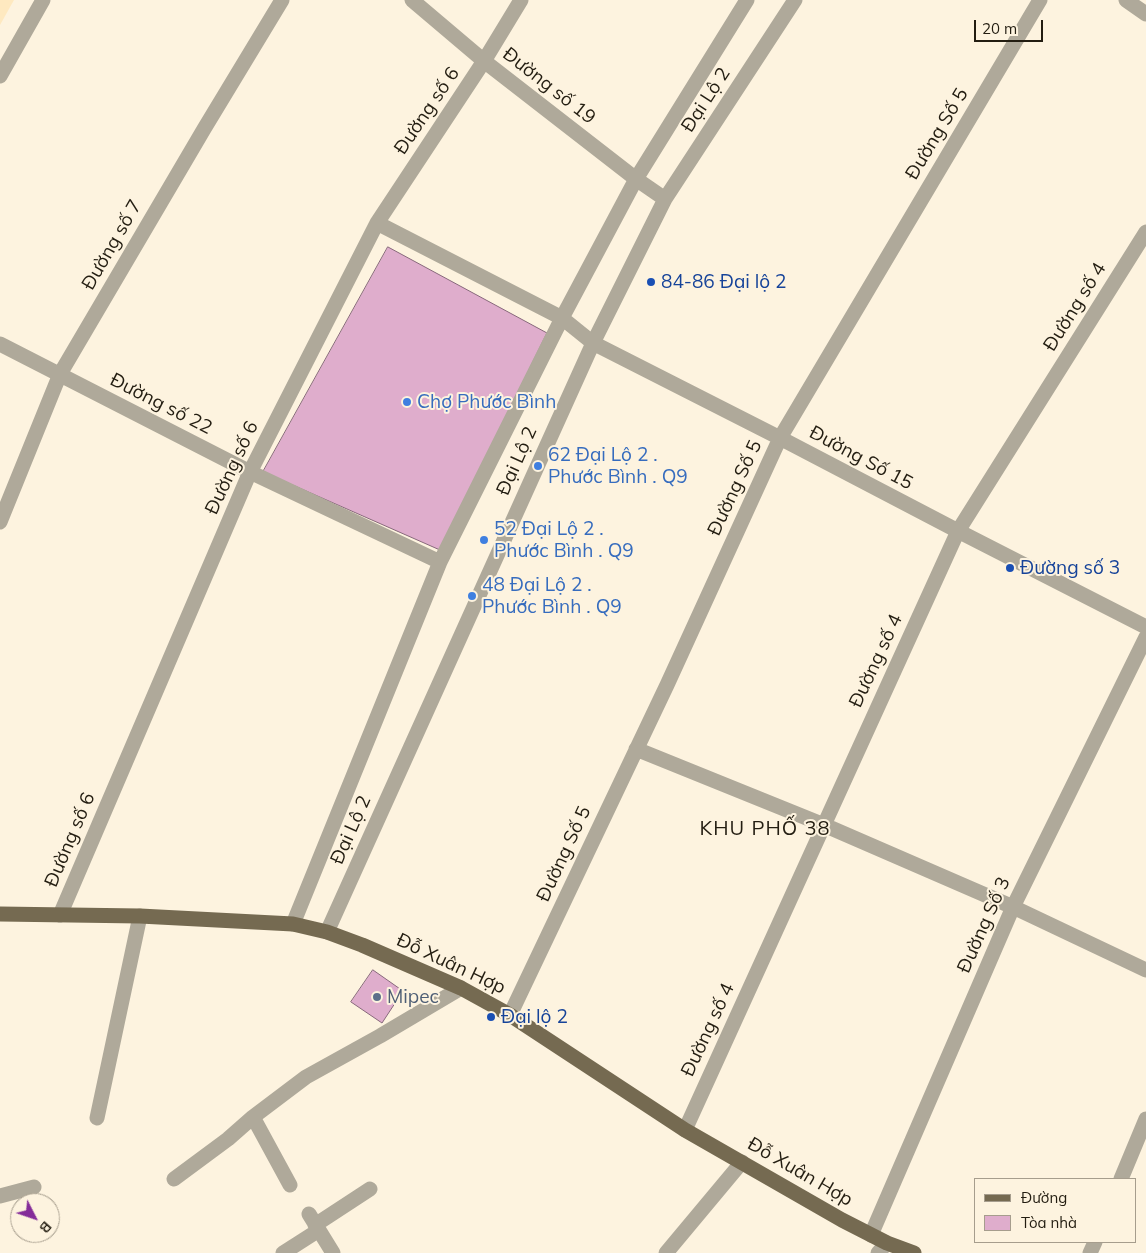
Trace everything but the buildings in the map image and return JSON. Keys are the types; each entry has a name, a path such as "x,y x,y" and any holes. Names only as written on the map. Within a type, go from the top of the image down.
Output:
{"main road":[{"name":"Đỗ Xuân Hợp","path":"0,914 140,916 293,924 327,932 362,945 461,988 510,1015 685,1130 871,1235 887,1249 914,1253"}],"street":[{"path":"0,76 43,0"},
{"name":"Đường số 7","path":"0,522 60,374 282,0"},
{"name":"Đường số 19","path":"412,0 484,61 636,179 665,199"},
{"name":"Đường số 6","path":"60,915 250,472 377,223 484,61 521,0"},
{"name":"Đại Lộ 2","path":"293,924 440,562 562,318 636,179 748,0"},
{"name":"Đại Lộ 2","path":"327,932 593,343 665,199 794,0"},
{"name":"Đường Số 5","path":"510,1015 667,685 780,438 1040,0"},
{"path":"1126,0 1146,14"},
{"name":"Đường Số 15","path":"377,223 562,318 593,343 1146,627"},
{"name":"Đường số 4","path":"685,1130 958,532 1146,232"},
{"name":"Đường số 22","path":"0,344 250,472 440,562"},
{"name":"Đường Số 3","path":"871,1235 1013,907 1146,637"},
{"path":"636,749 824,825 1013,907 1146,970"},
{"path":"97,1118 140,916"},
{"path":"174,1179 228,1139 252,1116 306,1077 461,988"},
{"path":"252,1116 290,1185"},
{"path":"1121,1178 1146,1119"},
{"path":"666,1253 742,1162"},
{"path":"0,1196 34,1187"},
{"path":"283,1253 314,1223 370,1189"},
{"path":"314,1223 333,1253"}],"shaded area":[{"path":"0,0 14,0 0,25"}],"place":[{"name":"84-86 Đại lộ 2","path":"651,282"},
{"name":"Chợ Phước Bình","path":"407,402"},
{"name":"62 Đại Lộ 2 . Phước Bình . Q9","path":"538,466"},
{"name":"52 Đại Lộ 2 . Phước Bình . Q9","path":"484,540"},
{"name":"Đường số 3","path":"1010,568"},
{"name":"48 Đại Lộ 2 . Phước Bình . Q9","path":"472,596"},
{"name":"Mipec","path":"377,997"},
{"name":"Đại lộ 2","path":"491,1017"}],"district":[{"name":"KHU PHỐ 38","path":"765,829"}]}
